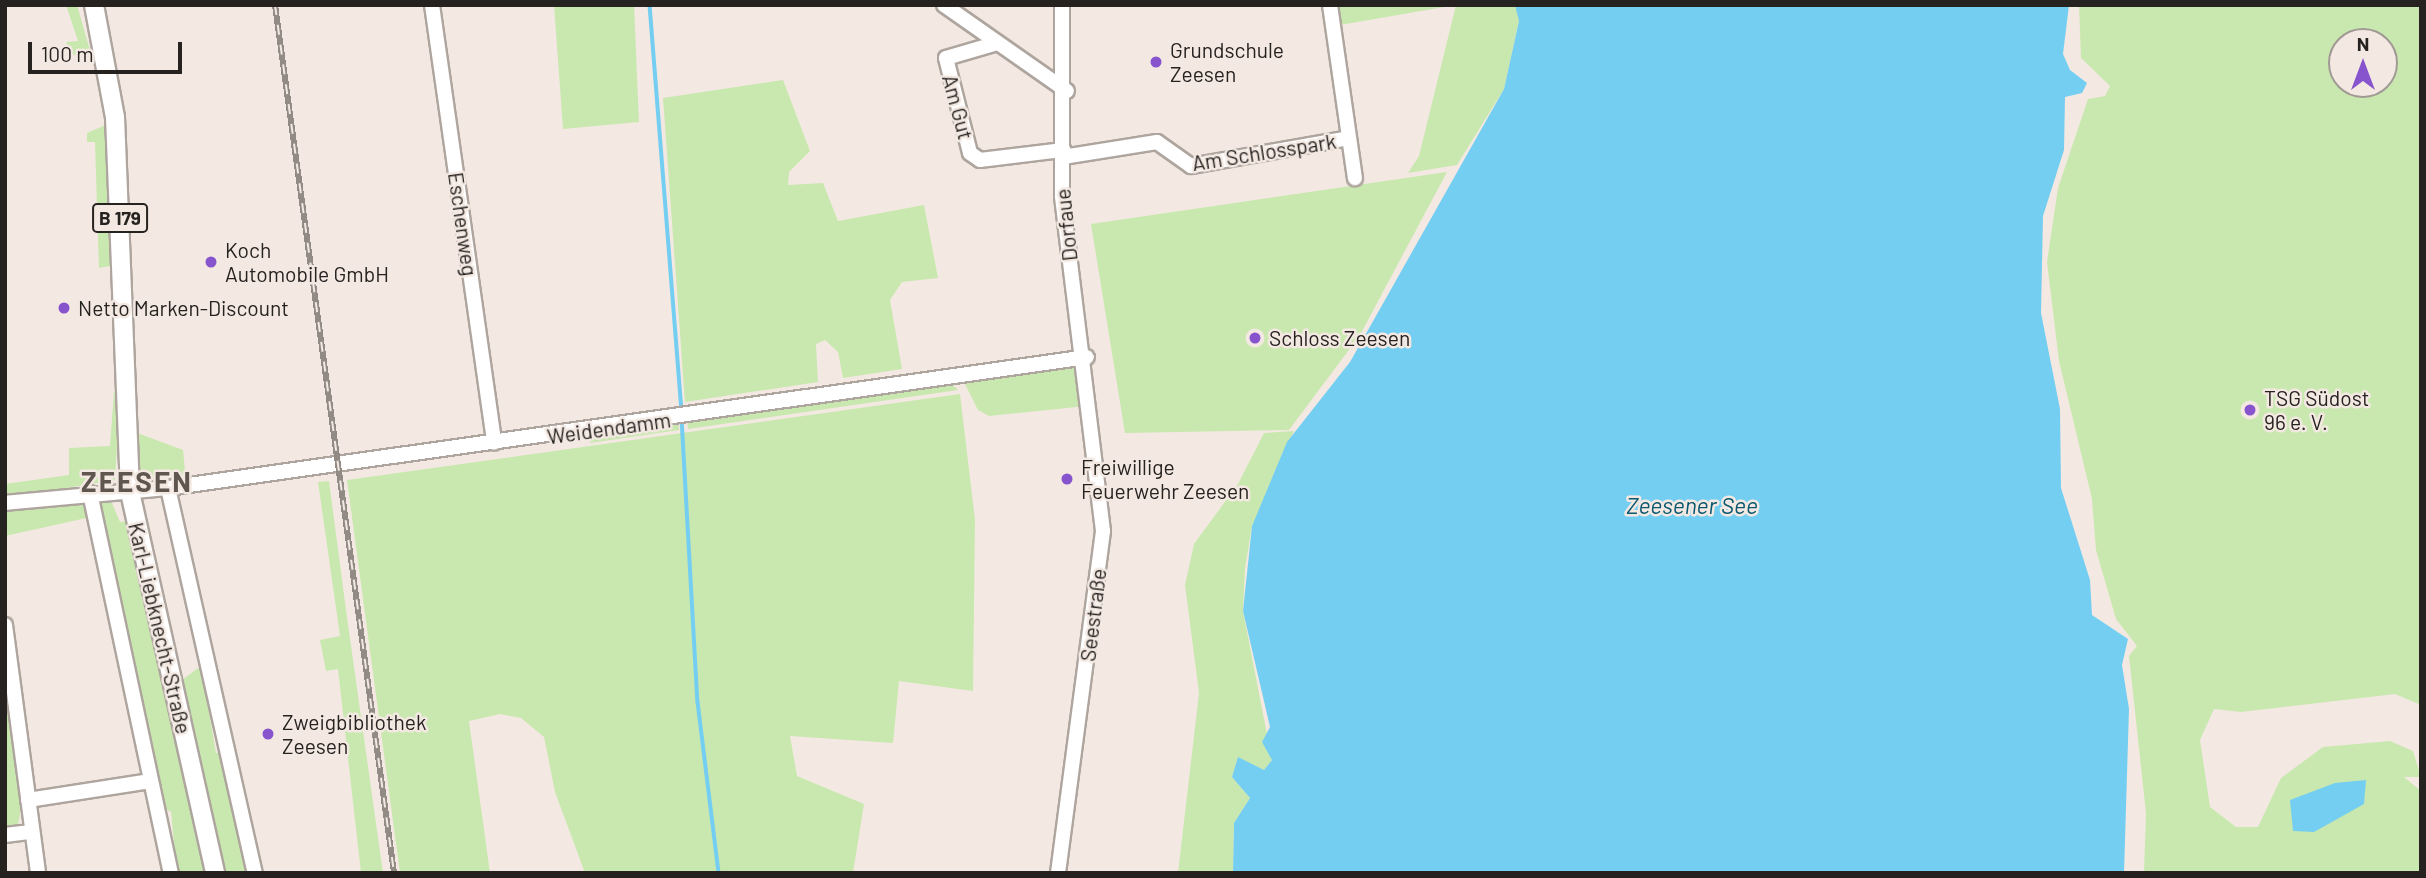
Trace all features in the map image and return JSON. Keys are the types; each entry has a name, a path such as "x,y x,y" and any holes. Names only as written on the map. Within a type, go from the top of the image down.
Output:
{"main road":[{"name":"Karl-Liebknecht-Straße","path":"94,5 115,119 131,492 215,873"}],"street":[{"name":"Eschenweg","path":"432,5 494,443"},
{"path":"944,5 994,44 1066,91"},
{"name":"Dorfaue","path":"1062,5 1066,91 1063,206 1087,357"},
{"path":"1330,5 1355,178"},
{"name":"Am Gut","path":"994,44 946,58 970,153 980,160 1063,154"},
{"name":"Am Schlosspark","path":"1063,154 1157,142 1191,166 1349,138"},
{"name":"Weidendamm","path":"5,503 90,493 168,488 682,418 1087,357"},
{"name":"Seestraße","path":"1058,873 1103,531 1087,357"},
{"name":"Karl-Liebknecht-Straße","path":"168,488 255,873"},
{"name":"Karl-Liebknecht-Straße","path":"90,493 171,873"},
{"path":"5,625 29,800 29,832 38,873"},
{"path":"29,800 151,781"},
{"path":"5,835 29,832"}],"green space":[{"path":"66,5 77,5 91,54 69,55 66,42 78,41"},
{"path":"554,5 634,5 639,122 563,129"},
{"path":"1330,5 1456,5 1334,26"},
{"path":"1456,5 1516,6 1519,21 1504,89 1457,165 1408,173 1419,156"},
{"path":"2079,5 2421,5 2421,705 2395,694 2241,712 2214,709 2200,740 2210,807 2236,827 2258,827 2281,778 2323,747 2390,741 2413,751 2421,777 2404,777 2421,791 2421,873 2144,873 2146,813 2129,656 2137,646 2116,619 2096,550 2092,499 2059,361 2047,262 2058,188 2088,99 2105,96 2110,86 2081,58"},
{"path":"783,80 810,151 789,172 788,185 823,183 838,221 924,205 938,278 902,282 890,300 902,369 843,378 838,352 825,340 816,344 818,382 685,402 663,98"},
{"path":"108,124 116,265 99,268 95,142 87,142 87,133"},
{"path":"1447,172 1360,335 1289,430 1125,433 1091,224"},
{"path":"1080,365 1086,406 989,416 978,410 964,382"},
{"path":"951,383 958,390 688,429 687,420"},
{"path":"120,390 115,480 30,494 86,496 91,517 5,536 5,484 69,475 69,448 110,446 114,391"},
{"path":"960,394 975,520 973,691 899,681 893,743 790,736 797,776 864,804 853,873 585,873 555,792 544,737 521,718 500,714 469,721 490,873 400,873 347,480"},
{"path":"678,421 679,430 590,443 590,436"},
{"path":"132,431 183,450 186,481 142,485"},
{"path":"1294,431 1252,526 1245,569 1243,611 1272,760 1264,770 1238,758 1232,777 1250,798 1234,823 1233,873 1178,873 1199,693 1185,585 1194,544 1238,484 1264,433"},
{"path":"329,481 383,873 361,873 338,669 326,671 320,640 340,636 318,482"},
{"path":"97,501 112,503 120,522 127,521 209,873 177,873 171,812 163,807"},
{"path":"5,656 23,796 18,825 5,830"},
{"path":"198,668 202,671 216,753 223,752 252,873 220,873 178,683"}],"water":[{"name":"Zeesener See","path":"1515,5 2069,5 2063,54 2070,70 2087,83 2082,93 2065,97 2064,150 2043,216 2041,313 2060,409 2061,488 2090,580 2092,615 2128,639 2122,665 2129,709 2124,873 1233,873 1234,823 1250,798 1232,777 1238,757 1264,770 1272,760 1262,742 1270,727 1243,611 1252,526 1287,442 1350,362 1504,89 1519,21"},
{"path":"2366,780 2364,804 2314,832 2293,831 2290,800 2335,783"}],"waterway":[{"path":"650,5 682,411"},
{"path":"682,418 698,702 719,873"}],"railway":[{"path":"275,5 394,873"}],"place":[{"name":"Grundschule Zeesen","path":"1156,62"},
{"name":"Koch Automobile GmbH","path":"211,262"},
{"name":"Netto Marken-Discount","path":"64,308"},
{"name":"Schloss Zeesen","path":"1255,338"},
{"name":"TSG Südost 96 e. V.","path":"2250,410"},
{"name":"Freiwillige Feuerwehr Zeesen","path":"1067,479"},
{"name":"Zweigbibliothek Zeesen","path":"268,734"}],"district":[{"name":"ZEESEN","path":"137,481"}]}
